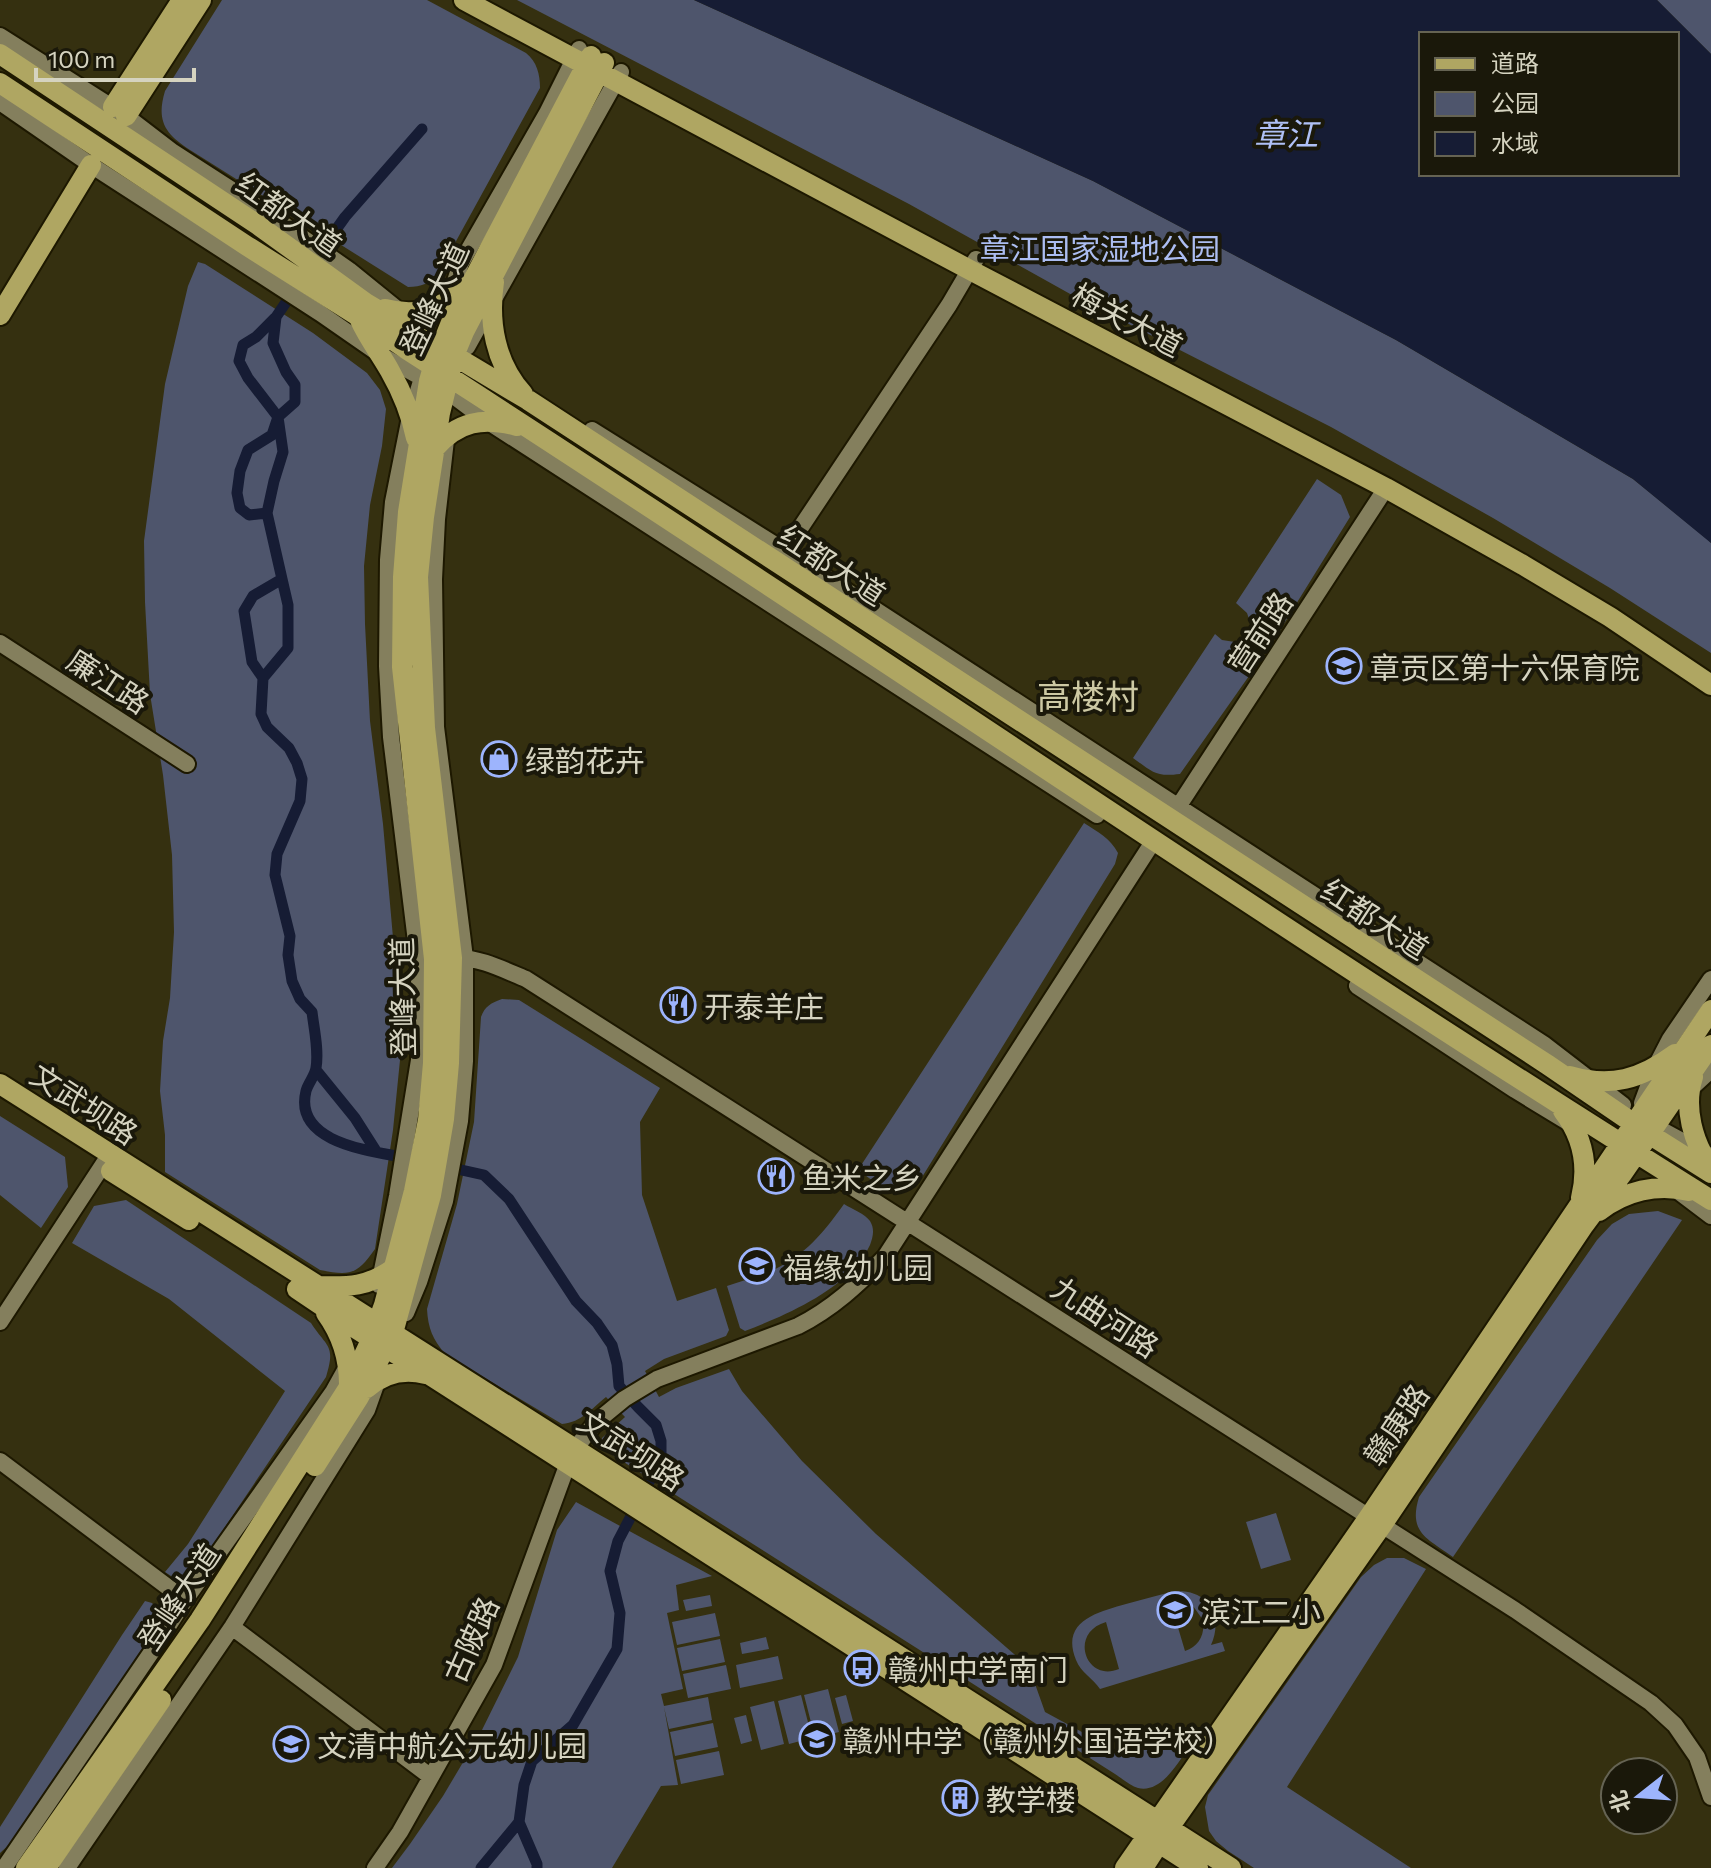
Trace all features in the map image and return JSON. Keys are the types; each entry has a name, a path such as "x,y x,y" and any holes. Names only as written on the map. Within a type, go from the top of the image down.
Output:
{"main road":[{"path":"120,112 182,0"},
{"path":"120,112 201,0"},
{"name":"梅关大道","path":"464,0 596,65 1530,554 1711,670"},
{"name":"梅关大道","path":"491,0 596,65"},
{"name":"红都大道","path":"0,54 260,218 334,291"},
{"name":"登峰大道","path":"46,1868 212,1624 354,1392 407,1286 436,1119 433,1063 443,959 402,667 403,577 408,512 433,444 452,320 487,269 596,65"},
{"name":"红都大道","path":"0,83 240,252 334,291 362,309 444,364 530,429 1366,981 1539,1090 1627,1152 1710,1204"},
{"path":"0,288 85,161"},
{"path":"0,315 85,161"},
{"name":"梅关大道","path":"973,264 1523,565 1610,617 1711,685"},
{"path":"487,269 449,301 428,310 403,313 362,309 368,338 397,385 410,417 433,444 470,424 487,421 530,429"},
{"path":"487,269 495,343 512,383 528,400"},
{"name":"红都大道","path":"444,364 528,400 1548,1065 1708,1162"},
{"path":"1708,1162 1695,1139 1690,1116 1690,1089 1704,1055 1711,999"},
{"name":"赣康路","path":"1125,1868 1158,1832 1376,1521 1645,1124 1704,1055 1711,1010"},
{"path":"1548,1065 1571,1076 1589,1080 1619,1080 1704,1055"},
{"name":"文武坝路","path":"0,1084 107,1160"},
{"path":"1539,1090 1557,1104 1581,1142 1585,1164 1581,1216 1626,1195 1648,1189 1674,1188 1696,1193 1710,1204"},
{"name":"文武坝路","path":"0,1099 107,1160 317,1293 382,1336 433,1377 572,1456"},
{"name":"登峰大道","path":"382,1336 387,1272 422,1195"},
{"path":"387,1272 359,1285 317,1293 338,1332 354,1392 390,1374 407,1371 433,1377"},
{"path":"407,1286 406,1313 415,1340 428,1355"},
{"name":"文武坝路","path":"382,1336 428,1355 596,1472 1158,1832 1231,1868"},
{"name":"登峰大道","path":"26,1868 200,1620 354,1392"},
{"name":"赣康路","path":"1143,1868 1158,1832"},
{"name":"文武坝路","path":"1158,1832 1198,1868"}],"street":[{"path":"0,36 120,112 260,218"},
{"path":"443,959 436,727 434,579 437,519 433,444 449,301 461,263 547,113 596,65"},
{"path":"4,1868 185,1600 333,1392 348,1364 406,1313 419,1282 422,1195 436,1119 465,1061 391,737 387,666 388,560 393,502 410,417 444,364 492,305 596,65"},
{"path":"0,102 85,161 240,252"},
{"path":"785,551 973,264"},
{"path":"334,291 403,313 487,421 1149,848 1515,1090 1573,1125 1627,1152 1674,1188"},
{"path":"334,291 379,354 444,364 512,383 555,407 785,551 1545,1045 1645,1124"},
{"name":"营前路","path":"1178,807 1386,488"},
{"name":"廉江路","path":"0,643 187,764"},
{"name":"古陂路","path":"375,1868 400,1832 494,1665 572,1456 596,1422 624,1399 657,1379 816,1317 870,1273 909,1222 1149,848"},
{"name":"九曲河路","path":"443,959 497,967 526,979 1515,1610 1651,1703 1675,1725 1697,1757 1711,1797"},
{"path":"1645,1124 1655,1068 1670,1039 1711,979"},
{"path":"1645,1124 1690,1089"},
{"path":"0,1322 107,1160"},
{"path":"67,1868 232,1627 367,1410 378,1379 382,1336"},
{"path":"0,1461 185,1600"},
{"path":"232,1627 431,1777"}],"green space":[{"path":"222,0 427,0 526,53 533,60 540,88 438,274 431,280 408,287 190,150 169,132 162,119 165,91"},
{"name":"章江国家湿地公园","path":"517,0 694,0 1093,181 1396,340 1633,479 1708,540 1711,543 1711,653 1493,518 1331,427 1072,295 909,204"},
{"path":"1657,0 1711,0 1711,54"},
{"path":"198,262 313,333 367,373 380,390 386,409 370,505 364,566 365,624 370,721 383,824 402,1040 393,1130 375,1249 358,1269 346,1273 320,1270 165,1172 160,1091 174,932 172,855 150,694 144,541 165,384 188,286"},
{"path":"1317,479 1341,495 1350,517 1275,638 1250,622 1247,613 1236,603"},
{"path":"1215,634 1222,640 1235,642 1261,659 1180,774 1155,772 1133,758"},
{"path":"1084,823 1115,848 1118,853 1115,864 919,1182 902,1190 887,1189 858,1170"},
{"path":"502,999 519,1000 660,1088 640,1122 642,1195 677,1301 716,1288 729,1330 726,1336 664,1359 645,1371 659,1397 729,1369 742,1391 802,1461 876,1534 1029,1667 1045,1712 1128,1757 1145,1735 1185,1753 1160,1783 1146,1789 1129,1784 608,1452 602,1438 625,1417 606,1397 581,1418 562,1424 445,1354 432,1333 427,1309 457,1204 474,1122 481,1017 489,1005"},
{"path":"0,1116 65,1157 68,1187 41,1228 0,1195"},
{"path":"126,1200 311,1323 330,1352 326,1377 200,1564 188,1574 174,1578 165,1572 188,1544 285,1391 169,1299 72,1243 94,1206"},
{"path":"844,1204 865,1216 873,1227 871,1242 861,1260 816,1298 745,1331 740,1328 727,1286 768,1272 800,1254"},
{"path":"1658,1211 1682,1220 1453,1557 1428,1539 1418,1527 1416,1509 1419,1497 1597,1240 1612,1224 1629,1214"},
{"path":"576,1502 712,1576 676,1585 679,1610 667,1613 683,1689 661,1694 664,1706 708,1697 712,1720 669,1729 664,1707 678,1785 661,1786 612,1868 392,1868 443,1796 481,1732 518,1657 557,1530"},
{"path":"1276,1513 1291,1560 1261,1569 1246,1522"},
{"path":"1387,1558 1404,1558 1426,1569 1287,1787 1411,1868 1254,1868 1228,1851 1209,1831 1205,1807 1208,1795 1361,1577"},
{"path":"1175,1591 1196,1595 1210,1606 1216,1624 1211,1645 1222,1642 1225,1651 1100,1689 1076,1660 1072,1647 1077,1627 1084,1620 1104,1611","holes":["1176,1602 1193,1606 1203,1620 1200,1639 1185,1651 1171,1604","1106,1622 1119,1669 1107,1671 1090,1663 1085,1645 1087,1636 1094,1628"]},
{"path":"710,1595 712,1606 686,1611 683,1600"},
{"path":"145,1601 152,1603 158,1613 156,1631 12,1842 0,1853 0,1827"},
{"path":"715,1613 720,1636 677,1645 672,1622"},
{"path":"766,1637 769,1649 742,1654 740,1643"},
{"path":"720,1639 725,1662 682,1671 677,1648"},
{"path":"778,1656 783,1679 740,1688 736,1665"},
{"path":"726,1665 731,1689 688,1698 683,1674"},
{"path":"828,1689 839,1732 815,1738 804,1695"},
{"path":"801,1695 812,1738 789,1744 778,1701"},
{"path":"846,1695 853,1721 842,1724 835,1698"},
{"path":"774,1701 784,1744 761,1750 750,1707"},
{"path":"746,1715 752,1741 741,1744 734,1718"},
{"path":"713,1723 718,1747 675,1756 670,1732"},
{"path":"719,1751 724,1775 681,1784 676,1760"}],"water":[{"name":"章江","path":"694,0 1657,0 1711,54 1711,543 1633,479 1396,340 1093,181"}],"waterway":[{"path":"318,255 345,217 422,129"},
{"path":"295,289 276,317 273,343 295,385 295,402 278,417 272,435 248,450 240,471 237,493 240,508 249,515 267,513 282,579 253,596 244,611 252,662 263,678 261,714 267,727 289,748 302,779 300,801 277,854 275,875 290,936 288,955 292,981 300,999 312,1012 317,1047 317,1061 306,1091 305,1109 312,1123 323,1134 339,1142 407,1158"},
{"path":"267,513 283,452 278,417 239,361 243,345 275,318"},
{"path":"263,678 288,648 288,605 282,579"},
{"path":"316,1070 355,1118 376,1151"},
{"path":"448,1167 484,1175 509,1199 576,1301 612,1345 619,1386 656,1425 661,1441 661,1459 618,1541 610,1571 620,1613 617,1649 573,1725 532,1761 524,1785 519,1822 537,1868"},
{"path":"481,1868 519,1822"}],"place":[{"name":"章贡区第十六保育院","path":"1344,666"},
{"name":"绿韵花卉","path":"499,759"},
{"name":"开泰羊庄","path":"678,1005"},
{"name":"鱼米之乡","path":"776,1176"},
{"name":"福缘幼儿园","path":"757,1266"},
{"name":"滨江二小","path":"1175,1610"},
{"name":"赣州中学南门","path":"862,1668"},
{"name":"赣州中学（赣州外国语学校）","path":"817,1739"},
{"name":"文清中航公元幼儿园","path":"291,1744"},
{"name":"教学楼","path":"960,1798"}],"district":[{"name":"高楼村","path":"1088,695"}]}
